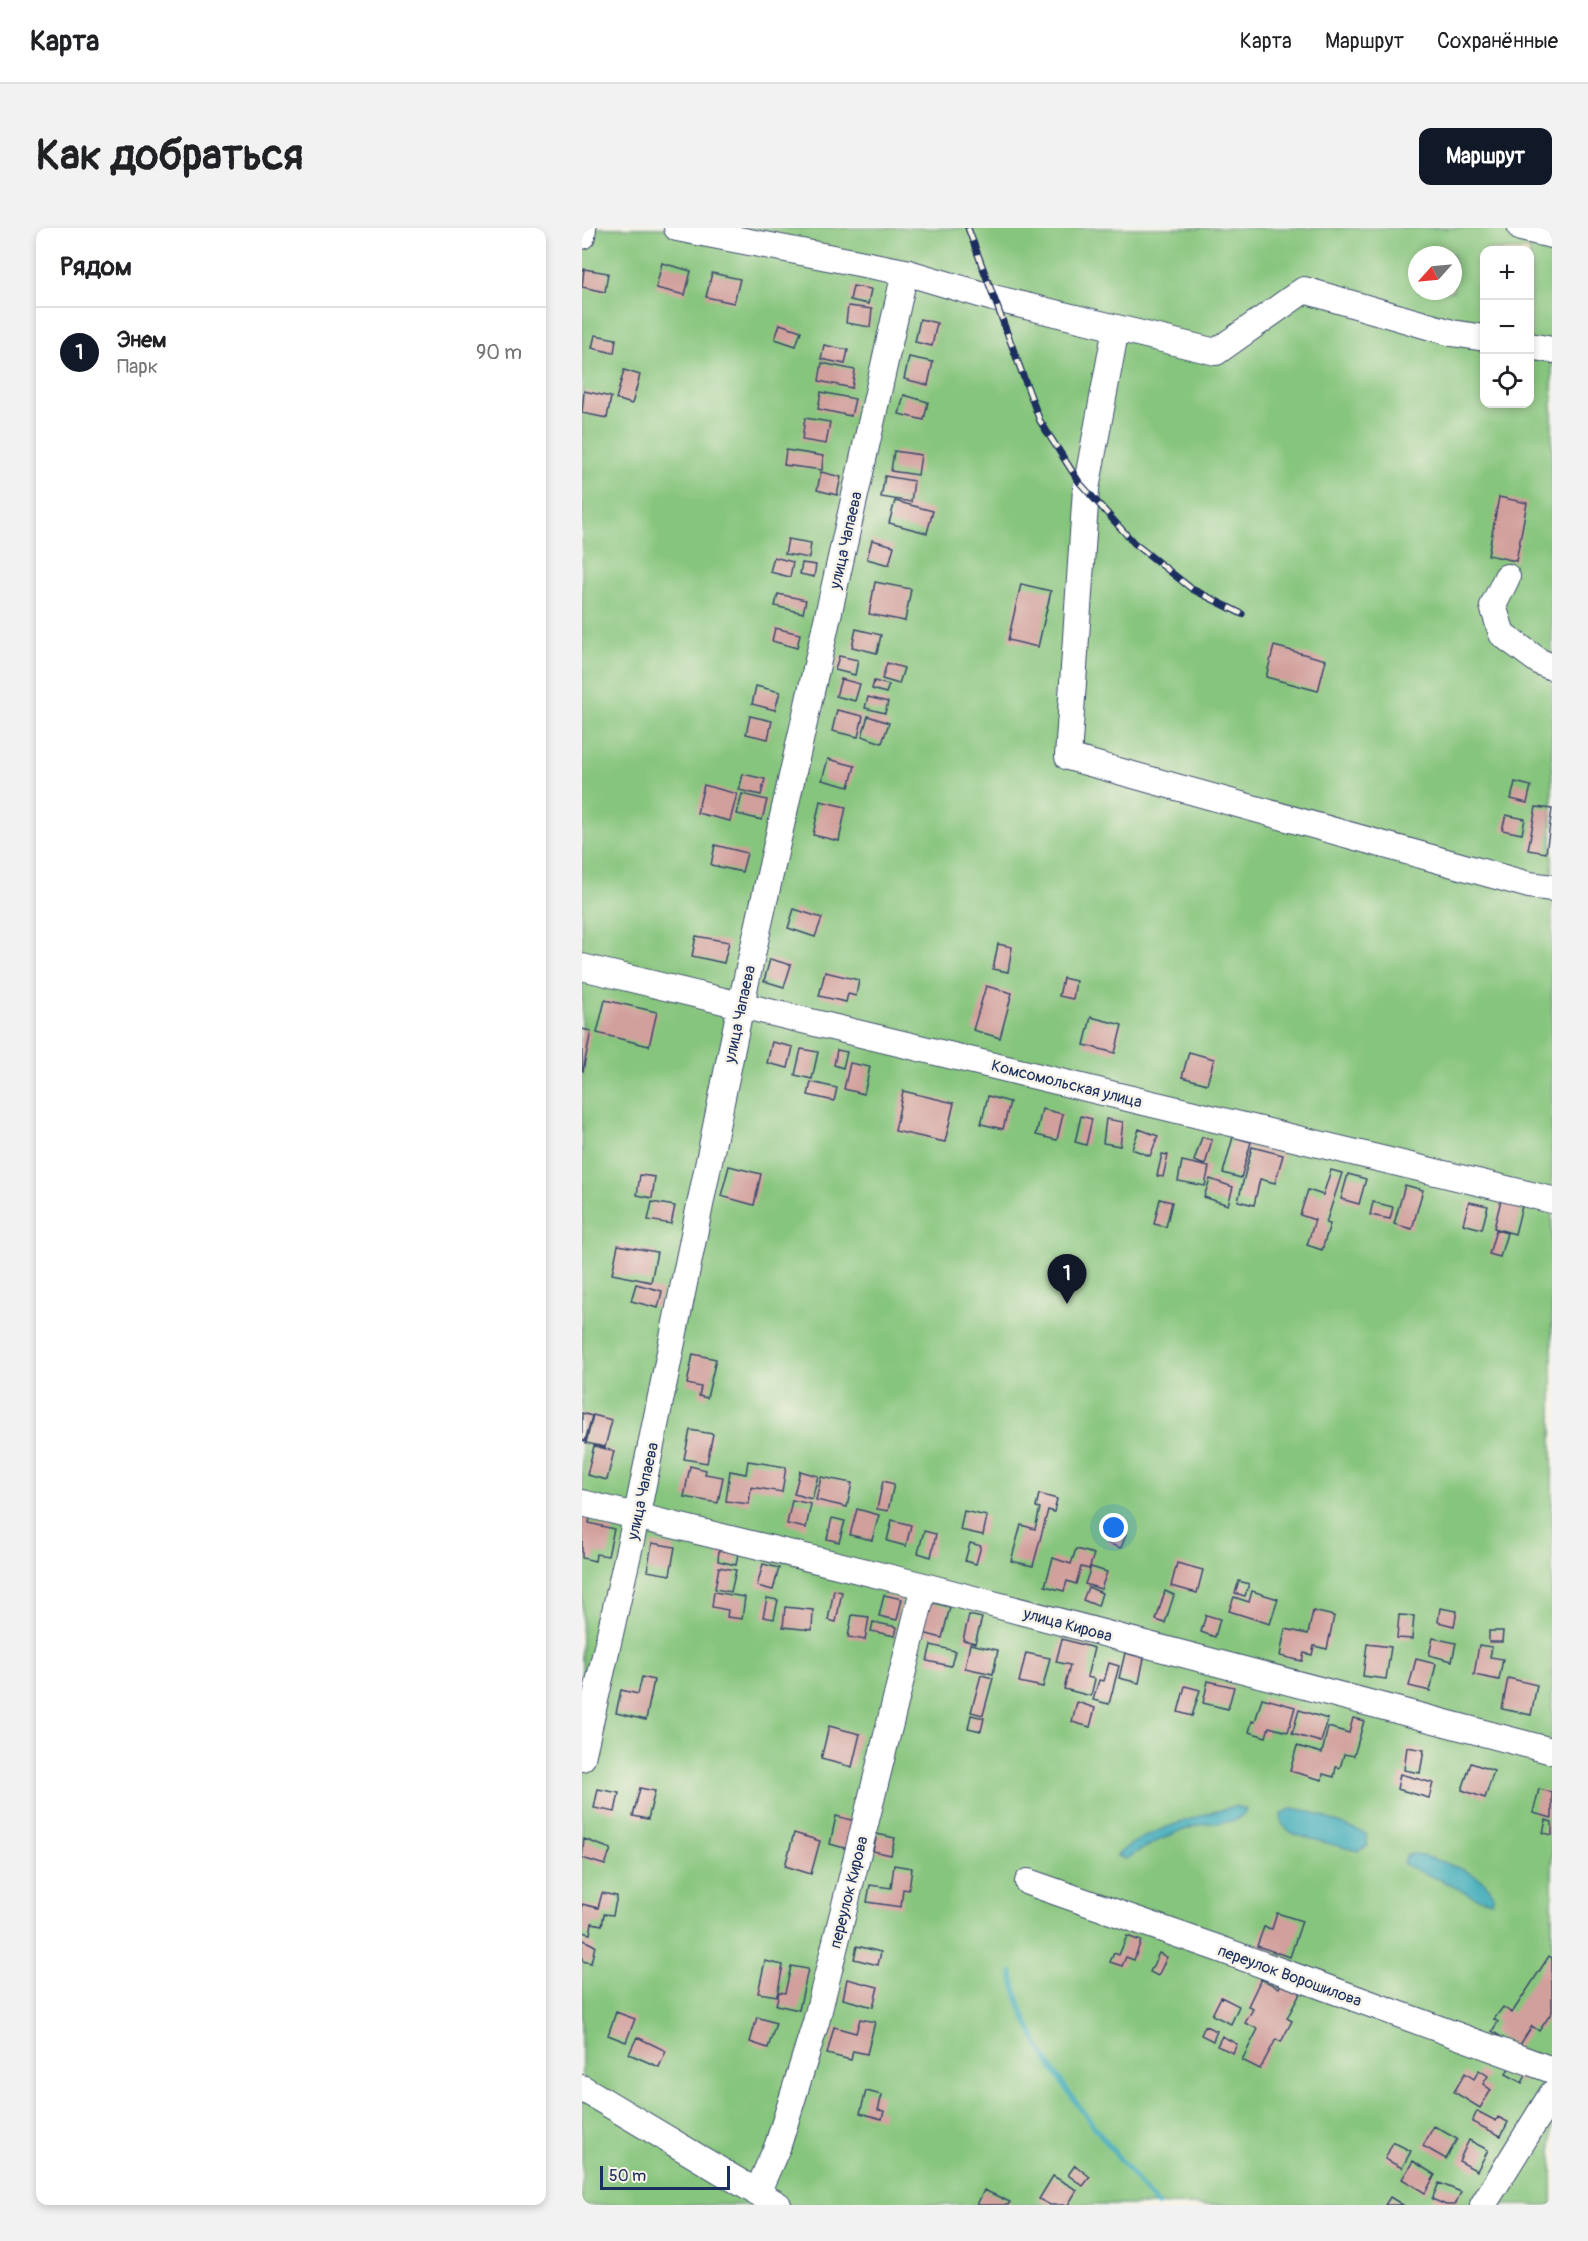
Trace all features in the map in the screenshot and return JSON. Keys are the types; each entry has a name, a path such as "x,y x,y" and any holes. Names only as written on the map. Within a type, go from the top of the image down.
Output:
{"street":[{"path":"582,236 583,228"},
{"path":"677,228 715,231 905,272 993,298 1216,352 1304,290 1452,333 1480,337"},
{"path":"1521,228 1552,235"},
{"name":"улица Чапаева","path":"582,1758 638,1514 741,1004 905,272"},
{"path":"1116,328 1086,489 1068,757 1529,885 1552,888"},
{"path":"1534,347 1552,350"},
{"path":"1507,577 1492,606 1503,634 1540,662 1552,667"},
{"name":"Комсомольская улица","path":"582,967 1552,1200"},
{"name":"улица Кирова","path":"582,1503 638,1514 924,1586 1552,1751"},
{"name":"переулок Кирова","path":"768,2199 778,2145 816,2022 924,1586"},
{"name":"переулок Ворошилова","path":"1028,1882 1552,2070"},
{"path":"582,2088 768,2199"},
{"path":"1483,2205 1552,2094"}],"green space":[{"path":"582,228 1552,228 1552,2205 582,2205"}],"water":[{"path":"1235,1806 1246,1810 1237,1819 1183,1830 1126,1859 1117,1856 1126,1848 1155,1832"},
{"path":"1292,1808 1309,1811 1366,1834 1368,1846 1358,1851 1293,1834 1282,1824 1281,1815"},
{"path":"1417,1854 1471,1873 1488,1886 1494,1895 1492,1902 1473,1896 1403,1863 1407,1855"}],"building":[{"path":"662,263 691,271 685,295 656,288"},
{"path":"584,269 608,273 605,292 582,287"},
{"path":"712,273 740,279 734,303 706,297"},
{"path":"853,286 871,289 868,304 850,300"},
{"path":"848,306 872,309 870,327 846,323"},
{"path":"920,319 937,323 932,346 915,342"},
{"path":"780,324 801,331 796,346 775,339"},
{"path":"595,335 616,339 614,353 592,348"},
{"path":"824,345 848,350 845,364 821,359"},
{"path":"909,357 933,362 928,385 904,379"},
{"path":"822,363 855,370 852,388 819,381"},
{"path":"624,370 640,375 632,404 616,399"},
{"path":"584,391 611,397 607,418 582,413"},
{"path":"821,392 855,399 851,416 818,409"},
{"path":"904,395 928,402 924,420 899,414"},
{"path":"805,418 830,422 826,444 802,440"},
{"path":"786,450 823,456 822,470 784,465"},
{"path":"894,451 921,455 918,475 891,471"},
{"path":"821,472 841,477 837,495 817,490"},
{"path":"885,476 914,481 911,502 881,497"},
{"path":"1499,497 1527,503 1516,561 1488,555"},
{"path":"895,501 933,511 927,533 889,523"},
{"path":"788,539 811,543 809,558 785,554"},
{"path":"872,540 894,546 889,565 867,559"},
{"path":"774,557 793,562 790,577 770,572"},
{"path":"802,563 816,565 814,577 800,574"},
{"path":"875,582 911,589 905,621 869,614"},
{"path":"1021,584 1051,591 1038,647 1008,640"},
{"path":"778,594 806,600 803,613 775,606"},
{"path":"775,628 800,634 797,648 772,641"},
{"path":"856,629 881,635 877,653 852,647"},
{"path":"1274,646 1326,660 1318,691 1266,677"},
{"path":"839,656 858,660 855,675 835,670"},
{"path":"887,663 904,668 899,684 882,679"},
{"path":"841,679 860,684 855,701 836,696"},
{"path":"874,681 889,685 886,693 872,689"},
{"path":"756,686 780,692 775,710 752,704"},
{"path":"868,697 888,702 885,713 865,708"},
{"path":"837,710 863,716 858,737 832,731"},
{"path":"750,716 772,721 768,739 746,734"},
{"path":"868,716 889,723 882,743 862,736"},
{"path":"828,759 855,766 849,787 822,780"},
{"path":"743,774 765,779 761,795 739,790"},
{"path":"1515,782 1531,786 1527,803 1511,799"},
{"path":"704,785 737,794 730,821 697,813"},
{"path":"742,794 767,800 762,820 737,814"},
{"path":"820,801 846,807 839,841 813,835"},
{"path":"1536,807 1552,809 1546,853 1528,850"},
{"path":"1506,815 1525,819 1522,834 1502,830"},
{"path":"715,845 747,853 742,872 711,865"},
{"path":"794,909 822,918 815,937 788,928"},
{"path":"696,936 729,942 724,963 692,956"},
{"path":"998,944 1012,947 1008,972 993,969"},
{"path":"770,959 791,965 784,987 764,981"},
{"path":"825,972 859,980 856,996 848,994 846,1002 819,996"},
{"path":"1063,978 1076,981 1073,999 1059,996"},
{"path":"986,986 1012,993 1000,1038 973,1030"},
{"path":"605,1000 657,1012 649,1046 597,1033"},
{"path":"1091,1017 1122,1025 1115,1053 1084,1045"},
{"path":"582,1029 591,1031 583,1071 582,1070"},
{"path":"772,1042 793,1047 788,1068 767,1063"},
{"path":"801,1049 818,1052 812,1079 795,1075"},
{"path":"837,1050 847,1052 843,1068 834,1065"},
{"path":"1189,1052 1214,1059 1207,1084 1182,1077"},
{"path":"850,1063 870,1067 864,1094 844,1089"},
{"path":"811,1082 837,1088 834,1101 808,1095"},
{"path":"903,1091 954,1103 945,1142 895,1131"},
{"path":"988,1096 1010,1102 1003,1129 981,1124"},
{"path":"1042,1109 1063,1114 1057,1140 1036,1135"},
{"path":"1081,1116 1092,1119 1086,1145 1075,1142"},
{"path":"1106,1119 1123,1122 1120,1146 1103,1143"},
{"path":"1139,1129 1158,1136 1150,1156 1132,1149"},
{"path":"1202,1137 1212,1140 1205,1165 1194,1161"},
{"path":"1233,1137 1251,1142 1241,1178 1223,1173"},
{"path":"1252,1147 1283,1155 1275,1183 1260,1179 1254,1205 1238,1201"},
{"path":"1162,1154 1168,1155 1163,1177 1157,1176"},
{"path":"1182,1161 1209,1167 1205,1186 1178,1181"},
{"path":"729,1166 761,1174 754,1205 721,1196"},
{"path":"1331,1170 1342,1173 1326,1223 1330,1224 1322,1250 1307,1245 1315,1220 1300,1215 1308,1190 1323,1195"},
{"path":"1348,1174 1366,1179 1359,1204 1341,1199"},
{"path":"640,1175 655,1177 652,1198 637,1195"},
{"path":"1210,1179 1233,1187 1228,1205 1204,1197"},
{"path":"1405,1185 1423,1190 1412,1229 1394,1224"},
{"path":"1160,1199 1172,1202 1166,1227 1154,1224"},
{"path":"1501,1200 1522,1206 1515,1234 1494,1228"},
{"path":"652,1202 675,1206 671,1224 648,1220"},
{"path":"1373,1202 1393,1207 1390,1219 1370,1215"},
{"path":"1469,1202 1488,1206 1482,1229 1463,1224"},
{"path":"1496,1230 1507,1233 1500,1257 1489,1254"},
{"path":"618,1245 657,1252 651,1282 612,1274"},
{"path":"636,1284 662,1291 658,1308 631,1301"},
{"path":"693,1354 716,1359 707,1398 699,1396 701,1387 687,1384"},
{"path":"582,1413 592,1416 585,1441 582,1440"},
{"path":"593,1415 612,1420 605,1447 586,1443"},
{"path":"690,1430 713,1434 707,1463 684,1459"},
{"path":"594,1446 614,1451 607,1480 587,1475"},
{"path":"748,1461 786,1467 782,1492 751,1487 749,1504 726,1501 730,1471 746,1474"},
{"path":"690,1466 706,1470 705,1474 723,1477 718,1503 684,1497"},
{"path":"800,1471 818,1476 812,1499 794,1494"},
{"path":"821,1477 852,1483 847,1507 816,1500"},
{"path":"883,1481 894,1484 888,1511 877,1509"},
{"path":"1039,1494 1057,1499 1054,1512 1048,1510 1033,1566 1011,1561 1021,1525 1035,1529 1040,1508 1036,1507"},
{"path":"792,1500 811,1504 806,1528 787,1524"},
{"path":"857,1509 879,1515 872,1540 850,1535"},
{"path":"964,1511 987,1516 983,1535 960,1530"},
{"path":"582,1516 590,1518 589,1523 614,1529 608,1556 596,1554 595,1561 582,1558"},
{"path":"832,1518 845,1521 839,1542 827,1539"},
{"path":"892,1520 911,1525 906,1546 887,1541"},
{"path":"1112,1529 1126,1534 1121,1548 1107,1543"},
{"path":"924,1531 936,1534 931,1557 918,1553"},
{"path":"652,1543 675,1547 670,1575 647,1571"},
{"path":"970,1543 981,1546 976,1564 965,1561"},
{"path":"1076,1549 1094,1554 1089,1569 1081,1567 1076,1584 1067,1581 1064,1591 1045,1586 1053,1558 1071,1564"},
{"path":"719,1550 738,1554 736,1565 718,1561"},
{"path":"1177,1563 1203,1570 1197,1593 1171,1586"},
{"path":"763,1564 779,1568 773,1590 757,1586"},
{"path":"719,1567 736,1570 731,1592 715,1589"},
{"path":"1091,1567 1107,1572 1101,1589 1085,1584"},
{"path":"1239,1581 1249,1584 1245,1596 1235,1593"},
{"path":"1088,1587 1102,1593 1098,1606 1083,1600"},
{"path":"834,1590 842,1592 836,1622 828,1620"},
{"path":"1165,1591 1174,1595 1165,1623 1156,1620"},
{"path":"1252,1591 1278,1599 1270,1624 1229,1611 1234,1597 1249,1602"},
{"path":"714,1592 745,1597 742,1619 727,1617 728,1610 712,1607"},
{"path":"884,1595 902,1599 897,1620 879,1616"},
{"path":"767,1598 778,1600 774,1619 763,1617"},
{"path":"927,1601 950,1607 942,1638 919,1632"},
{"path":"785,1607 813,1610 812,1630 783,1627"},
{"path":"1440,1608 1457,1611 1454,1626 1438,1622"},
{"path":"1313,1611 1334,1616 1327,1649 1314,1646 1312,1655 1304,1653 1302,1661 1280,1656 1285,1629 1308,1634"},
{"path":"852,1615 869,1617 865,1640 848,1637"},
{"path":"969,1615 982,1618 975,1643 963,1640"},
{"path":"1206,1615 1220,1619 1215,1637 1201,1632"},
{"path":"1399,1615 1414,1616 1412,1639 1397,1638"},
{"path":"873,1622 897,1627 895,1636 871,1631"},
{"path":"1489,1631 1503,1631 1502,1642 1489,1642"},
{"path":"1433,1638 1456,1643 1452,1661 1429,1655"},
{"path":"1062,1639 1094,1648 1087,1677 1095,1679 1091,1696 1064,1689 1070,1665 1056,1662"},
{"path":"970,1644 998,1650 993,1674 965,1668"},
{"path":"1367,1644 1391,1647 1386,1679 1363,1676"},
{"path":"931,1645 955,1651 951,1666 927,1661"},
{"path":"1479,1645 1492,1647 1490,1657 1503,1659 1499,1680 1474,1675"},
{"path":"1026,1653 1050,1658 1043,1687 1019,1682"},
{"path":"1125,1653 1144,1658 1139,1683 1119,1678"},
{"path":"1416,1659 1436,1664 1430,1691 1409,1686"},
{"path":"1109,1663 1119,1666 1109,1704 1093,1700 1099,1680 1104,1681"},
{"path":"981,1675 993,1678 983,1715 971,1712"},
{"path":"642,1677 654,1680 646,1720 616,1713 621,1690 638,1694"},
{"path":"1508,1678 1537,1685 1531,1715 1502,1709"},
{"path":"1208,1681 1234,1687 1228,1709 1203,1703"},
{"path":"1185,1686 1200,1690 1192,1716 1178,1712"},
{"path":"1262,1698 1295,1707 1288,1732 1269,1727 1266,1737 1249,1732 1252,1721 1255,1722"},
{"path":"1077,1702 1095,1708 1090,1727 1072,1722"},
{"path":"1299,1710 1328,1719 1321,1742 1292,1734"},
{"path":"971,1715 984,1718 981,1731 968,1728"},
{"path":"1353,1718 1364,1721 1354,1756 1344,1754 1340,1768 1336,1767 1334,1777 1323,1774 1322,1780 1290,1771 1297,1746 1322,1753 1328,1727 1349,1733"},
{"path":"829,1726 860,1734 852,1767 821,1759"},
{"path":"1407,1747 1424,1750 1420,1773 1404,1770"},
{"path":"1471,1763 1494,1771 1485,1798 1462,1790"},
{"path":"1400,1774 1433,1783 1429,1798 1397,1789"},
{"path":"640,1788 655,1791 648,1819 633,1816"},
{"path":"598,1789 619,1793 615,1812 594,1808"},
{"path":"1539,1789 1552,1792 1552,1818 1533,1813"},
{"path":"836,1816 855,1821 848,1849 830,1844"},
{"path":"1546,1820 1552,1822 1552,1835 1543,1833"},
{"path":"794,1833 820,1841 811,1874 785,1866"},
{"path":"877,1834 895,1838 891,1855 873,1851"},
{"path":"584,1839 611,1849 605,1865 582,1858"},
{"path":"894,1865 912,1868 909,1890 903,1889 901,1907 867,1902 870,1885 891,1888"},
{"path":"602,1893 617,1896 613,1915 604,1914 602,1925 592,1923 590,1934 582,1932 582,1904 598,1908"},
{"path":"1277,1913 1302,1921 1290,1957 1257,1946 1264,1927 1272,1929"},
{"path":"1127,1936 1141,1941 1134,1960 1126,1957 1122,1966 1110,1962 1114,1953 1119,1955"},
{"path":"582,1939 595,1946 591,1963 582,1961"},
{"path":"857,1946 881,1952 878,1965 854,1959"},
{"path":"1159,1953 1167,1957 1158,1976 1150,1972"},
{"path":"1549,1956 1552,1958 1552,2012 1539,2031 1532,2026 1518,2048 1492,2031 1498,2022 1494,2019 1503,2007 1512,2013"},
{"path":"765,1961 783,1965 777,1996 758,1993"},
{"path":"791,1966 808,1969 799,2010 776,2005 779,1992 785,1993"},
{"path":"847,1979 878,1987 873,2007 843,1999"},
{"path":"1261,1979 1279,1988 1282,1982 1301,1992 1287,2018 1292,2021 1281,2042 1276,2039 1260,2069 1242,2060 1258,2029 1245,2023 1253,2009 1248,2006"},
{"path":"1221,1997 1239,2006 1231,2024 1212,2015"},
{"path":"616,2012 635,2019 626,2042 608,2035"},
{"path":"757,2017 776,2023 768,2048 750,2042"},
{"path":"860,2019 875,2022 867,2054 853,2051 851,2060 827,2054 834,2027 856,2033"},
{"path":"1205,2026 1217,2031 1213,2041 1201,2035"},
{"path":"1222,2036 1237,2044 1233,2053 1217,2046"},
{"path":"637,2037 666,2051 659,2067 629,2054"},
{"path":"1511,2064 1527,2073 1522,2083 1506,2074"},
{"path":"1479,2070 1488,2076 1483,2084 1491,2090 1480,2108 1454,2092 1465,2073 1474,2079"},
{"path":"866,2091 882,2095 878,2110 884,2111 882,2119 860,2113"},
{"path":"1477,2111 1496,2121 1498,2117 1508,2122 1501,2136 1472,2122"},
{"path":"1434,2126 1457,2139 1446,2159 1423,2146"},
{"path":"1469,2140 1488,2150 1477,2171 1459,2161"},
{"path":"1393,2142 1411,2151 1402,2168 1385,2159"},
{"path":"1413,2161 1435,2175 1425,2193 1402,2179"},
{"path":"1075,2165 1090,2177 1083,2186 1068,2175"},
{"path":"1053,2176 1077,2190 1068,2205 1050,2205 1039,2199"},
{"path":"1439,2183 1461,2192 1455,2205 1446,2205 1432,2199"},
{"path":"984,2190 1010,2202 1008,2205 977,2205"},
{"path":"1390,2197 1403,2205 1385,2205"}],"waterway":[{"path":"1012,1972 1019,2001 1047,2060 1088,2119 1158,2205"}],"railway":[{"path":"968,228 1040,421 1079,482 1134,543 1192,589 1242,614"}],"place":[{"name":"Энем","path":"1067,1304"}]}
